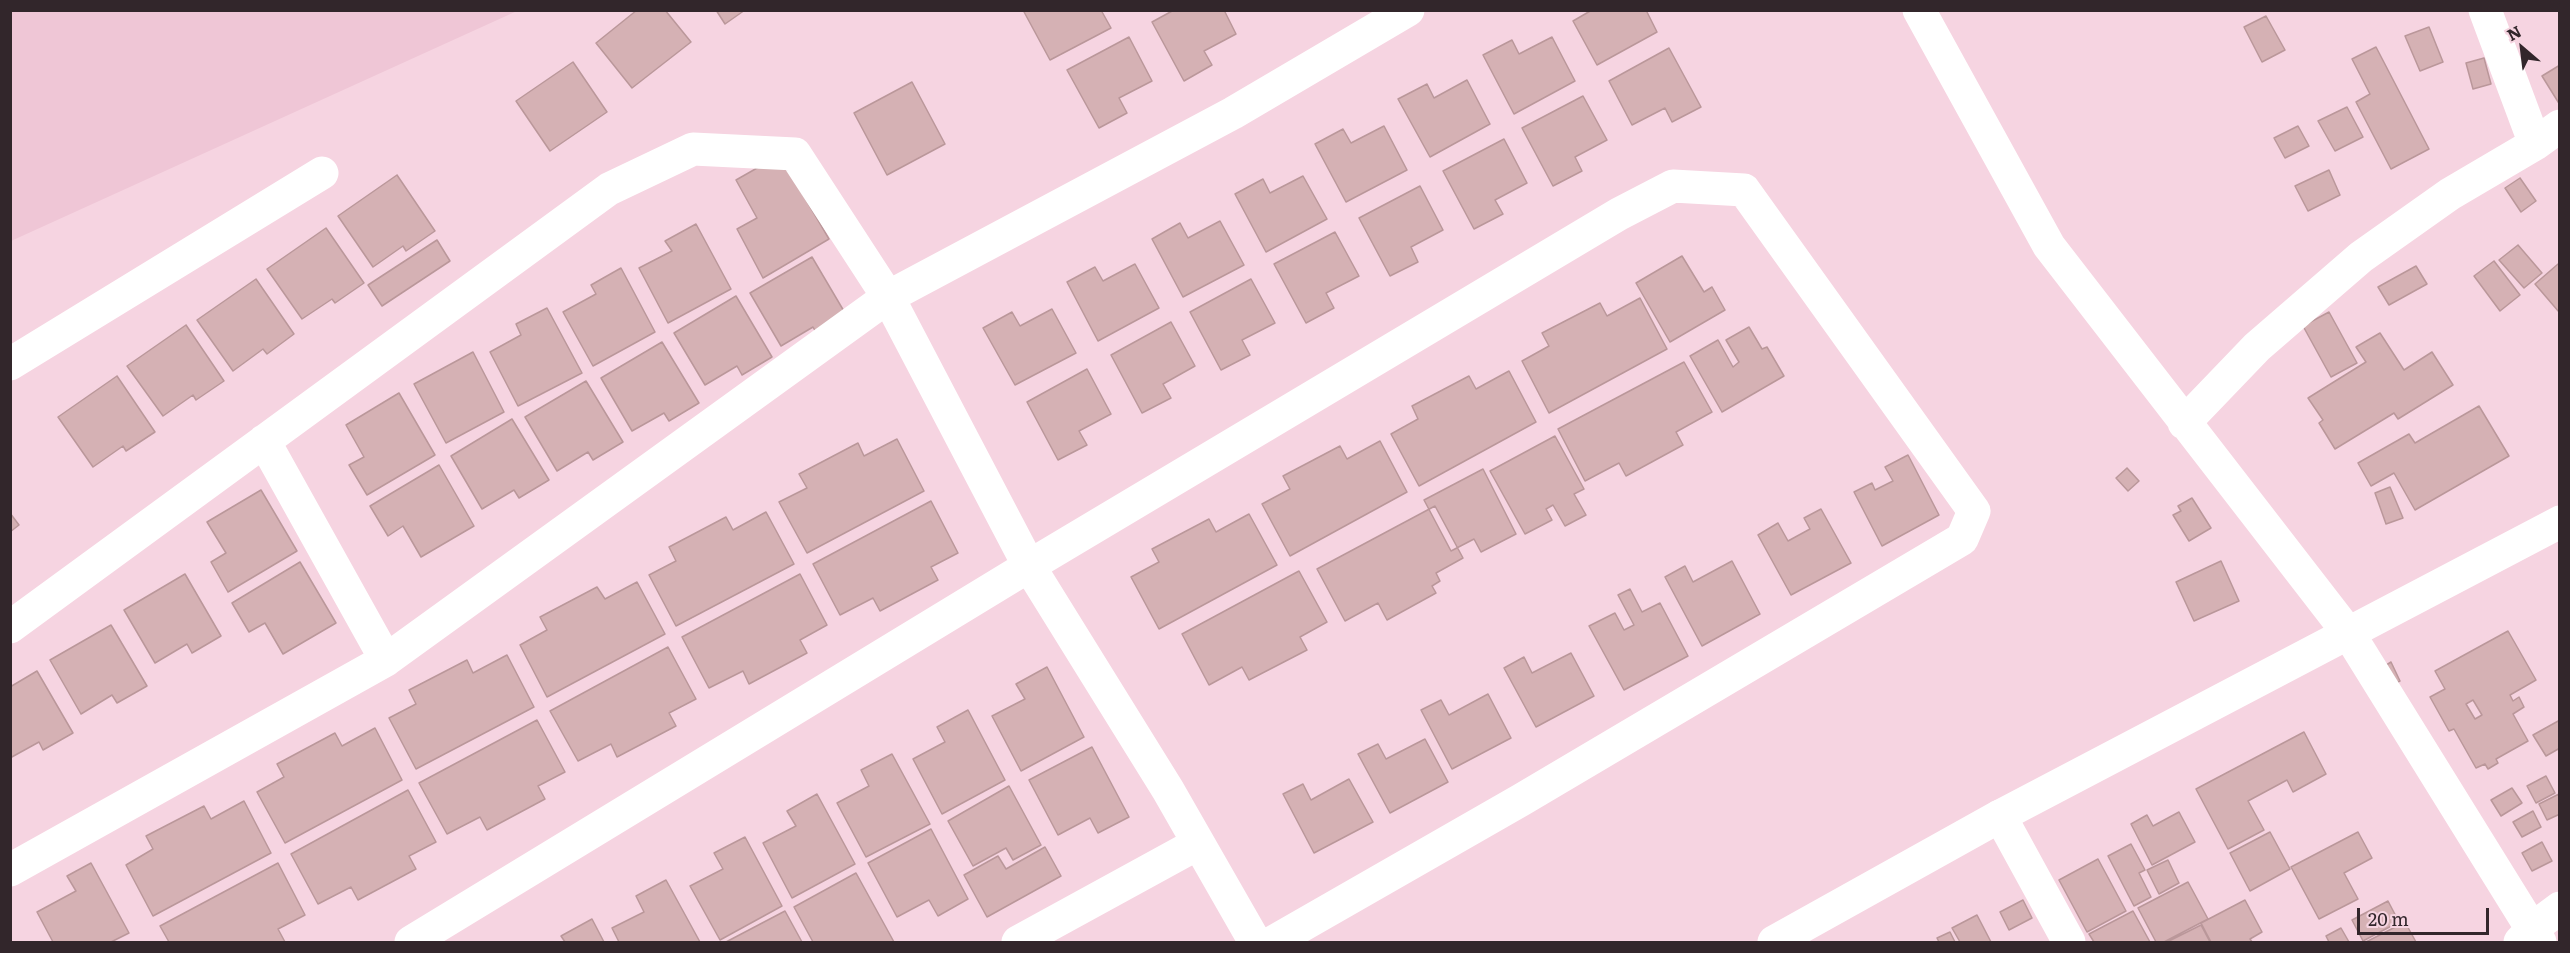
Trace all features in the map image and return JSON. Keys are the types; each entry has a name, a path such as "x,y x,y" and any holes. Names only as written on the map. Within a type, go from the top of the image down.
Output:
{"street":[{"path":"10,870 386,660 888,297 1233,113 1408,10"},
{"path":"1919,10 2049,246 2349,634 2531,937 2559,908"},
{"path":"2184,423 2257,347 2361,257 2450,194 2547,135 2485,10"},
{"path":"10,627 609,189 693,149 795,154 888,297 1029,566 1168,790 1255,942"},
{"path":"10,364 322,173"},
{"path":"411,942 1029,566 1609,220 1673,186 1744,190 1974,511 1962,539 1521,800 1273,942"},
{"path":"264,441 386,660"},
{"path":"1774,942 2000,816 2559,522"},
{"path":"2000,816 2069,942"},
{"path":"1018,942 1197,844"}],"shaded area":[{"path":"11,10 517,10 517,11 11,241"}],"building":[{"path":"637,10 665,10 691,42 632,88 596,43"},
{"path":"716,10 745,10 725,24"},
{"path":"1023,10 1101,10 1111,28 1050,60"},
{"path":"1174,10 1224,10 1236,34 1204,51 1212,65 1184,81 1152,22"},
{"path":"1592,10 1646,10 1657,32 1597,65 1573,21"},
{"path":"2266,16 2285,50 2262,62 2244,27"},
{"path":"2429,27 2443,62 2420,71 2405,36"},
{"path":"1129,37 1152,81 1119,98 1127,113 1099,128 1067,70"},
{"path":"1552,37 1575,81 1514,114 1483,55 1512,40 1519,54"},
{"path":"2376,47 2429,149 2391,169 2356,102 2370,94 2352,59"},
{"path":"1669,48 1701,107 1672,122 1665,108 1632,125 1609,81"},
{"path":"2484,58 2491,84 2473,89 2466,63"},
{"path":"573,62 607,112 550,151 516,101"},
{"path":"2560,65 2560,105 2542,76"},
{"path":"1467,80 1490,124 1430,157 1398,99 1427,84 1434,98"},
{"path":"912,82 945,144 887,175 854,113"},
{"path":"1583,96 1607,140 1575,157 1582,171 1553,186 1522,128"},
{"path":"2347,107 2363,137 2335,151 2318,121"},
{"path":"1384,126 1407,170 1346,202 1315,144 1343,129 1351,143"},
{"path":"2298,126 2309,146 2285,158 2274,138"},
{"path":"1504,139 1527,183 1495,200 1503,214 1474,229 1443,171"},
{"path":"780,155 829,239 763,278 737,229 757,218 736,180"},
{"path":"2329,170 2340,195 2308,211 2295,186"},
{"path":"397,175 435,231 406,251 403,246 373,267 338,216"},
{"path":"1303,176 1327,219 1266,252 1235,194 1263,179 1270,193"},
{"path":"2520,178 2536,201 2521,212 2505,188"},
{"path":"1420,186 1443,230 1411,247 1418,262 1390,276 1359,218"},
{"path":"1220,221 1244,265 1183,297 1152,239 1180,223 1188,238"},
{"path":"696,224 731,289 668,323 639,268 672,251 665,241"},
{"path":"326,228 364,283 335,303 332,299 302,319 267,269"},
{"path":"1335,232 1359,276 1326,293 1334,308 1306,323 1274,264"},
{"path":"437,240 450,261 382,306 368,285"},
{"path":"2518,245 2542,273 2524,288 2499,260"},
{"path":"1682,256 1704,292 1712,287 1725,310 1670,342 1636,283"},
{"path":"812,257 848,318 818,336 813,327 781,346 750,293"},
{"path":"2494,261 2520,295 2500,311 2474,276"},
{"path":"1135,264 1159,308 1098,341 1067,282 1095,267 1103,281"},
{"path":"2558,264 2560,265 2559,312 2535,284"},
{"path":"2416,266 2427,284 2389,305 2378,287"},
{"path":"621,268 655,332 593,366 563,312 596,294 591,285"},
{"path":"256,279 294,334 267,354 263,349 233,371 197,320"},
{"path":"1251,279 1275,323 1242,340 1250,355 1221,370 1190,312"},
{"path":"736,296 772,357 742,375 737,366 705,385 674,333"},
{"path":"1640,298 1667,349 1549,413 1522,361 1549,346 1542,333 1600,303 1607,316"},
{"path":"547,308 582,373 518,406 490,352 521,335 516,324"},
{"path":"1052,309 1076,353 1015,385 983,328 1012,312 1020,326"},
{"path":"2329,312 2357,363 2331,377 2303,326"},
{"path":"1171,322 1195,366 1163,384 1171,398 1142,413 1111,355"},
{"path":"186,325 224,381 196,400 193,395 163,416 127,366"},
{"path":"1749,327 1762,349 1767,347 1784,376 1722,412 1690,356 1718,340 1733,367 1739,362 1726,340"},
{"path":"2380,333 2404,370 2432,352 2453,385 2398,419 2394,413 2335,449 2319,423 2323,420 2308,398 2366,362 2356,347"},
{"path":"662,342 699,403 669,421 664,413 632,431 601,378"},
{"path":"473,352 504,412 446,443 414,384"},
{"path":"1684,362 1712,412 1676,432 1683,445 1626,476 1619,463 1585,481 1558,429"},
{"path":"1087,369 1111,414 1079,431 1087,445 1058,460 1027,402"},
{"path":"1509,371 1536,422 1419,486 1391,434 1418,419 1412,406 1469,376 1476,389"},
{"path":"117,376 155,432 126,451 123,446 93,467 58,417"},
{"path":"586,381 623,442 593,460 588,452 557,471 525,417"},
{"path":"399,393 435,455 367,495 349,465 364,457 346,425"},
{"path":"2479,406 2509,456 2415,510 2394,473 2371,486 2358,463 2409,434 2415,443"},
{"path":"512,419 549,480 519,498 514,490 482,509 451,456"},
{"path":"1555,436 1584,489 1574,494 1586,515 1565,526 1553,505 1546,509 1552,520 1525,534 1490,471"},
{"path":"897,439 924,491 807,553 779,502 807,488 799,474 858,443 864,456"},
{"path":"1380,441 1407,492 1290,556 1262,504 1290,489 1283,476 1340,446 1347,459"},
{"path":"1908,455 1939,515 1882,546 1854,492 1872,483 1875,490 1893,481 1885,467"},
{"path":"439,465 474,526 421,557 403,526 388,536 370,506"},
{"path":"2127,468 2139,481 2128,491 2116,478"},
{"path":"1483,469 1516,534 1481,552 1474,539 1451,551 1424,500"},
{"path":"2390,487 2403,518 2386,524 2375,493"},
{"path":"261,490 297,551 228,592 211,562 226,553 207,522"},
{"path":"2192,498 2211,528 2189,541 2173,515 2181,511 2178,506"},
{"path":"931,501 958,553 931,567 938,580 880,611 873,598 840,615 813,564"},
{"path":"1435,506 1463,558 1436,573 1440,581 1432,586 1436,593 1387,620 1378,603 1345,621 1317,569"},
{"path":"1821,509 1851,563 1791,595 1758,535 1778,523 1788,541 1810,529 1804,518"},
{"path":"766,512 794,564 676,626 649,575 676,561 669,547 726,517 733,530"},
{"path":"10,513 19,525 10,532"},
{"path":"1249,514 1277,565 1159,629 1131,577 1159,562 1152,549 1209,519 1216,532"},
{"path":"1732,561 1760,614 1702,646 1665,577 1685,566 1693,582"},
{"path":"2221,561 2239,601 2194,621 2176,582"},
{"path":"300,562 336,623 283,654 265,623 249,632 232,603"},
{"path":"1299,571 1327,622 1300,637 1307,650 1249,680 1242,667 1209,685 1182,634"},
{"path":"185,574 221,636 192,653 187,644 155,663 124,610"},
{"path":"800,574 827,625 800,640 807,653 749,684 743,671 709,688 682,637"},
{"path":"637,582 665,634 547,697 520,645 547,630 540,617 597,587 605,599"},
{"path":"1630,589 1642,612 1660,603 1688,656 1624,690 1589,626 1615,613 1624,630 1634,625 1618,595"},
{"path":"111,625 147,686 117,703 112,695 81,714 50,660"},
{"path":"2508,631 2536,680 2510,695 2513,701 2519,697 2524,707 2513,714 2528,741 2496,759 2498,763 2488,769 2485,764 2476,768 2454,729 2449,731 2430,697 2445,689 2435,671","holes":["2473,700 2482,715 2475,719 2466,704"]},
{"path":"668,647 696,699 669,713 676,726 617,757 611,744 578,761 550,711"},
{"path":"1571,653 1594,696 1536,727 1504,668 1524,657 1532,673"},
{"path":"507,655 534,707 416,769 389,718 416,704 409,690 467,660 473,673"},
{"path":"2391,662 2400,681 2388,687 2380,669"},
{"path":"1047,667 1084,737 1021,771 992,716 1025,699 1016,684"},
{"path":"37,671 73,733 43,750 39,742 10,758 10,687"},
{"path":"1488,694 1511,738 1452,769 1421,710 1441,700 1449,715"},
{"path":"968,710 1005,780 942,814 913,759 945,742 937,727"},
{"path":"537,720 565,772 538,786 545,799 487,830 480,817 447,834 419,783"},
{"path":"2560,720 2560,748 2546,756 2533,735"},
{"path":"375,728 402,780 285,843 257,792 284,777 277,764 335,733 342,746"},
{"path":"2304,732 2326,774 2293,792 2287,780 2248,801 2264,830 2228,849 2196,789"},
{"path":"1425,739 1448,782 1390,813 1358,754 1378,744 1386,759"},
{"path":"1092,747 1129,817 1098,833 1090,818 1058,835 1029,780"},
{"path":"892,754 930,824 866,857 837,803 869,786 861,770"},
{"path":"2546,776 2555,793 2536,803 2527,786"},
{"path":"1349,779 1373,822 1314,853 1283,794 1303,784 1311,800"},
{"path":"1009,786 1041,845 1013,860 1006,848 973,866 948,821"},
{"path":"2512,788 2522,803 2501,816 2491,800"},
{"path":"408,790 436,842 409,856 416,869 358,900 351,887 318,904 291,854"},
{"path":"817,794 855,864 792,898 763,843 796,826 787,811"},
{"path":"2559,794 2560,814 2547,820 2539,804"},
{"path":"244,801 271,853 153,916 126,865 153,849 146,836 204,806 211,819"},
{"path":"2533,811 2541,827 2522,837 2513,822"},
{"path":"2179,812 2195,842 2152,865 2131,824 2147,815 2153,826"},
{"path":"931,829 968,899 938,916 929,900 897,917 868,863"},
{"path":"2270,832 2290,869 2250,891 2230,853"},
{"path":"2358,832 2372,858 2344,873 2358,899 2319,919 2291,867"},
{"path":"745,837 782,906 720,940 690,886 723,869 714,853"},
{"path":"2542,842 2552,861 2532,871 2522,853"},
{"path":"2131,844 2145,870 2139,873 2151,897 2134,906 2108,856"},
{"path":"1045,847 1061,876 987,917 964,875 998,856 1006,869"},
{"path":"2098,859 2126,911 2087,932 2059,880"},
{"path":"2168,860 2179,883 2159,894 2147,870"},
{"path":"91,863 129,933 111,942 53,942 37,912 76,891 67,876"},
{"path":"278,863 305,915 278,929 285,942 169,942 160,926"},
{"path":"856,873 894,942 813,942 794,907"},
{"path":"666,880 700,942 619,942 612,928 644,912 636,896"},
{"path":"2188,882 2208,919 2164,942 2156,942 2138,908"},
{"path":"2023,900 2032,918 2009,930 2000,912"},
{"path":"2245,900 2262,932 2250,939 2252,942 2211,942 2201,923"},
{"path":"2388,901 2399,922 2363,941 2352,920"},
{"path":"785,911 802,942 726,942"},
{"path":"2133,911 2150,942 2094,942 2089,934"},
{"path":"1977,915 1991,942 1960,942 1952,928"},
{"path":"592,919 604,942 565,942 561,936"},
{"path":"2405,922 2416,942 2366,942"},
{"path":"2201,925 2210,942 2167,942"},
{"path":"2341,928 2349,942 2329,942 2326,936"},
{"path":"1950,932 1955,942 1939,942 1937,938"}]}
